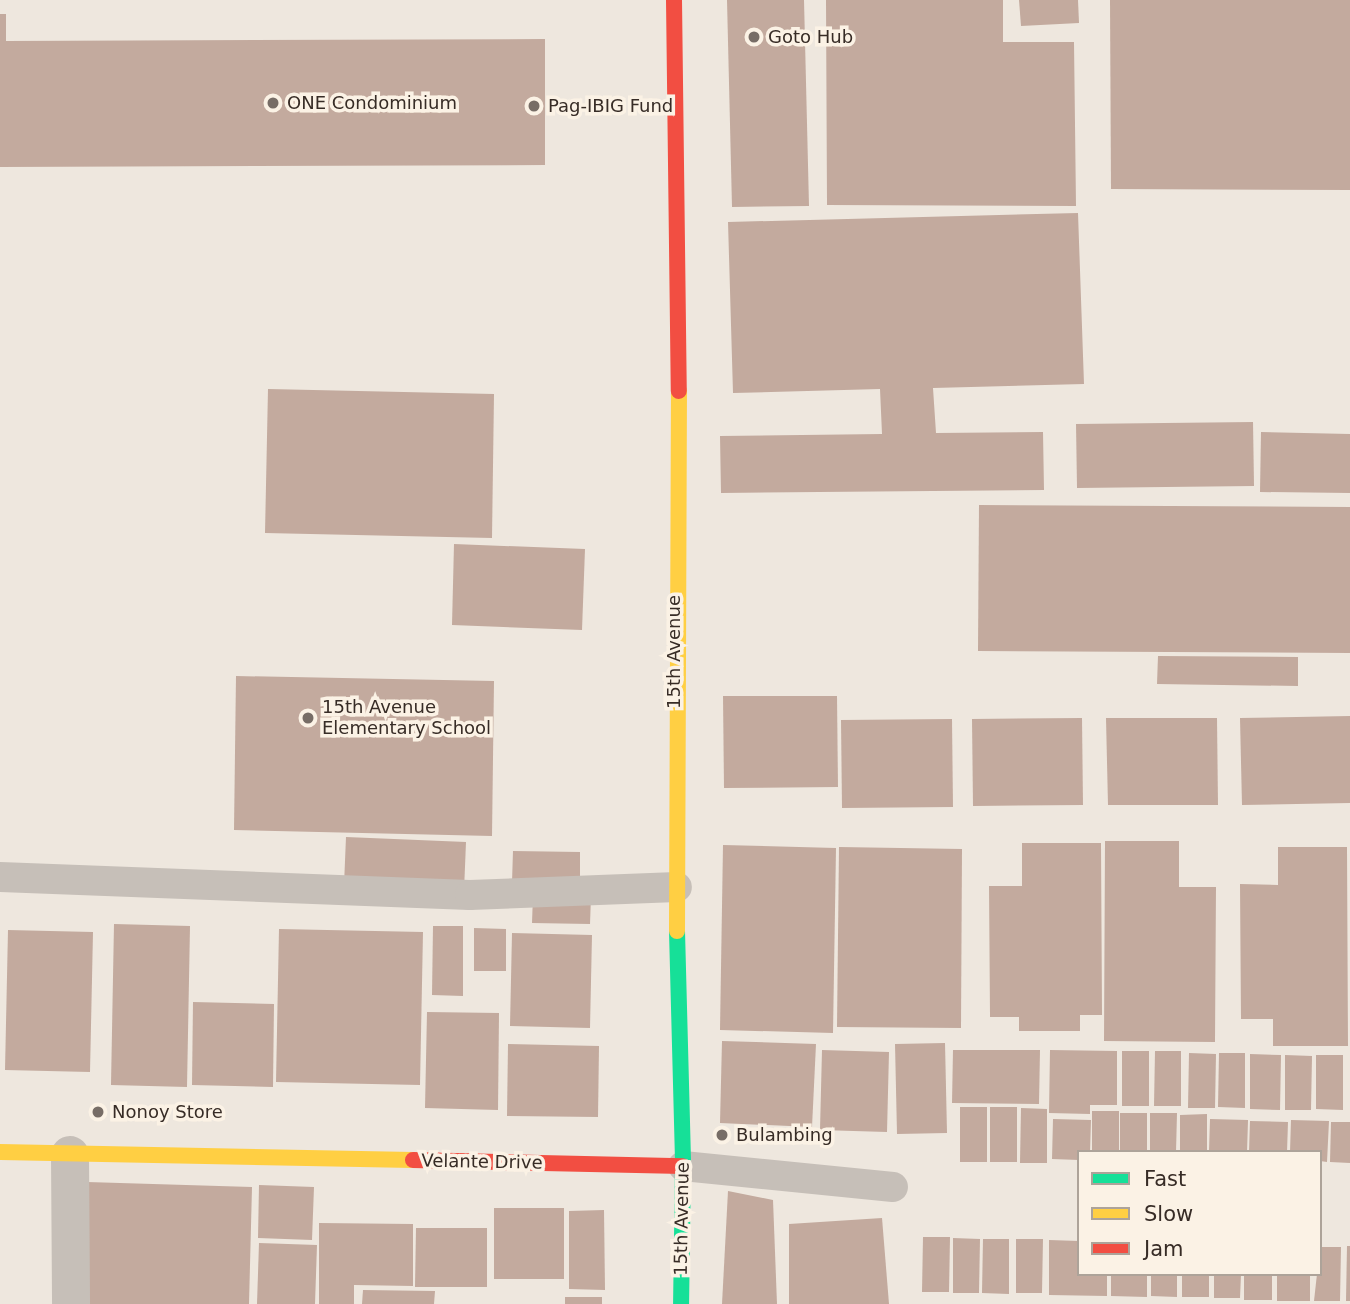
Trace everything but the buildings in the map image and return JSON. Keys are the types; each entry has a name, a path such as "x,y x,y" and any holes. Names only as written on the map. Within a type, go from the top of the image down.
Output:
{"main road":[{"name":"15th Avenue","path":"674,0 677,887 683,1166 681,1304"},
{"name":"Velante Drive","path":"0,1152 683,1166"}],"street":[{"path":"70,1155 71,1304"}],"lane":[{"path":"0,877 470,895 534,889 677,887"},
{"name":"Velante Drive","path":"683,1166 893,1187"}],"traffic: fast":[{"path":"677,931 683,1166 681,1304"}],"traffic: slow":[{"path":"677,931 679,391"},
{"path":"0,1152 413,1160"}],"traffic: jam":[{"path":"674,0 679,391"},
{"path":"413,1160 683,1166"}],"place":[{"name":"Goto Hub","path":"754,37"},
{"name":"ONE Condominium","path":"273,103"},
{"name":"Pag-IBIG Fund","path":"534,106"},
{"name":"15th Avenue Elementary School","path":"308,718"},
{"name":"Nonoy Store","path":"98,1112"},
{"name":"Bulambing","path":"722,1135"}]}
